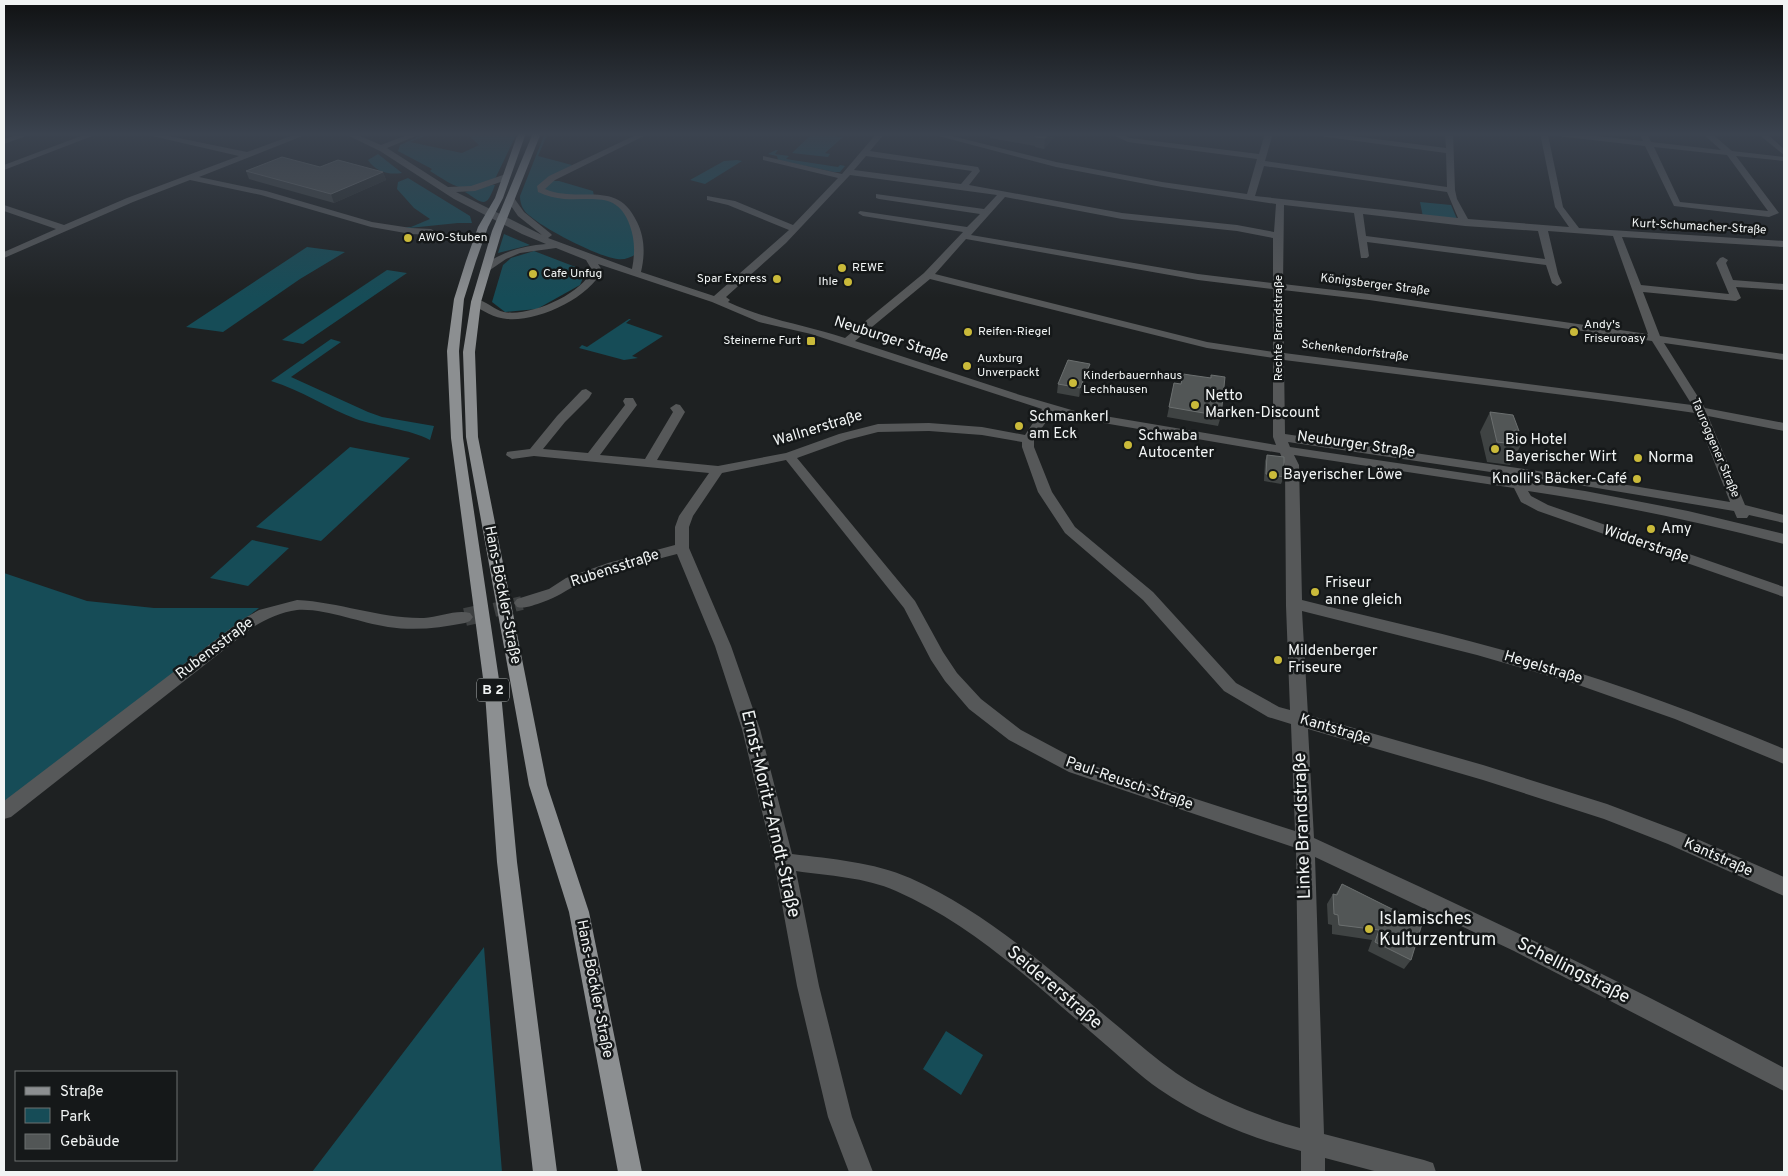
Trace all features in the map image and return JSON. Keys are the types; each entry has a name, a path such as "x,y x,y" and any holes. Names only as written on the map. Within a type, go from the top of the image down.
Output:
{"main road":[{"name":"B 2","path":"497,218 504,188"},
{"name":"B 2","path":"497,218 511,200 516,188"},
{"name":"Hans-Böckler-Straße","path":"545,1172 507,862 493,693 457,438 453,351 459,298 483,227 497,218 498,231 476,302 469,352 472,437 538,785 579,912 630,1172"}],"street":[{"path":"4,256 64,228 162,188"},
{"path":"238,188 360,221 411,231 431,232"},
{"name":"Neuburger Straße","path":"441,188 497,218 556,246 716,300 740,303 803,325 812,332 1049,408 1108,421 1579,481 1740,508 1784,519"},
{"path":"444,190 475,188"},
{"path":"541,188 541,190 551,195 609,198 625,207 632,218 641,255 636,273"},
{"path":"716,300 795,229 834,188"},
{"path":"879,196 886,188"},
{"path":"968,188 1122,216 1230,228 1278,236"},
{"name":"Kurt-Schumacher-Straße","path":"1191,188 1280,203 1465,223 1617,235 1784,244"},
{"path":"1250,198 1253,188"},
{"path":"1438,188 1451,190 1453,199 1465,223"},
{"path":"1555,188 1559,207 1577,232"},
{"path":"1668,188 1674,202 1677,204 1773,214 1774,212 1756,188"},
{"path":"846,343 928,275 1003,194"},
{"path":"879,196 986,212"},
{"name":"Königsberger Straße","path":"879,196 864,214 1198,277 1369,296 1784,357"},
{"path":"710,198 722,199 762,218 795,229"},
{"path":"511,200 521,214 550,238 556,246"},
{"name":"Rechte Brandstraße","path":"1280,203 1278,287 1282,444"},
{"path":"1770,206 1784,208"},
{"path":"4,208 32,219 64,228"},
{"path":"1358,212 1364,256"},
{"path":"1543,230 1557,283"},
{"name":"Tauroggener Straße","path":"1617,235 1655,338 1696,400 1740,508 1745,529"},
{"path":"1361,238 1551,263"},
{"path":"486,268 510,252 556,246"},
{"path":"476,302 491,312 504,315 522,315 546,309 571,297 593,280 597,270 590,258"},
{"path":"1636,288 1736,298 1721,264 1723,260"},
{"name":"Schenkendorfstraße","path":"928,275 1177,339 1279,356 1611,397 1784,427"},
{"path":"1730,283 1784,287"},
{"path":"534,452 586,393"},
{"path":"591,458 632,406 629,400"},
{"path":"649,463 679,412 676,408"},
{"path":"1028,439 1049,408"},
{"name":"Wallnerstraße","path":"512,455 534,452 718,470 789,456 843,436 878,428 929,427 982,431 1028,439"},
{"name":"Kantstraße","path":"1028,439 1028,447 1045,492 1070,530 1148,596 1230,687 1266,708 1300,720 1539,789 1609,812 1697,848 1784,888"},
{"name":"Neuburger Straße","path":"1282,444 1594,497 1784,539"},
{"name":"Linke Brandstraße","path":"1282,444 1292,465 1294,604 1305,843 1314,1142 1313,1172"},
{"name":"Paul-Reusch-Straße","path":"789,456 910,605 937,656 951,677 975,704 1015,735 1075,767 1305,843"},
{"name":"Ernst-Moritz-Arndt-Straße","path":"718,470 703,488 686,516 682,527 682,548 739,689 754,740 784,861 808,986 840,1117 861,1172"},
{"name":"Widderstraße","path":"1518,484 1526,499 1543,508 1784,592"},
{"name":"Rubensstraße","path":"522,603 554,593 571,582 588,576 682,548"},
{"name":"Hegelstraße","path":"1294,604 1505,656 1596,684 1710,725 1784,758"},
{"name":"Rubensstraße","path":"4,812 218,646 264,614 296,605 312,606 413,625 437,624 466,617"},
{"name":"Schellingstraße","path":"1305,843 1521,944 1720,1045 1784,1080"},
{"name":"Seidererstraße","path":"784,861 876,876 901,883 951,908 981,929 1144,1063 1175,1086 1242,1121 1270,1131 1424,1172"}],"green space":[{"path":"424,188 470,216 472,223 409,228 404,227 411,227 430,219 414,208 397,189"},
{"path":"481,188 494,188 487,201 484,202 465,192"},
{"path":"523,188 582,188 593,191 594,196 614,203 626,214 637,249 636,254 620,259 608,257 559,235 525,212 521,205 520,196"},
{"path":"1420,202 1451,205 1457,219 1423,217"},
{"path":"504,234 530,245 498,253"},
{"path":"307,247 345,252 300,279 223,332 186,327"},
{"path":"534,251 586,271 580,285 537,309 505,312 492,302 503,265 511,258"},
{"path":"387,270 407,273 303,344 282,340"},
{"path":"631,319 626,323 663,336 632,356 638,358 624,360 579,348 582,345 587,347"},
{"path":"331,339 341,342 291,377 382,417 434,426 430,440 413,433 356,419 293,389 271,381"},
{"path":"350,447 410,458 321,541 256,527"},
{"path":"252,540 289,548 248,586 210,578"},
{"path":"4,573 87,601 154,608 259,608 4,806"},
{"path":"484,947 502,1172 312,1172"},
{"path":"946,1031 983,1055 961,1095 923,1069"}],"building":[{"path":"308,188 345,188 331,194"},
{"path":"1068,360 1090,364 1080,388 1058,384"},
{"name":"Netto Marken-Discount","path":"1183,374 1211,378 1211,375 1225,377 1221,416 1169,407 1174,383 1181,384"},
{"path":"1490,412 1513,415 1519,431 1515,430 1521,445 1497,442"},
{"path":"1267,455 1284,457 1284,477 1266,474"},
{"name":"Islamisches Kulturzentrum","path":"1342,884 1422,924 1411,960 1375,942 1379,930 1339,925 1338,915 1334,914 1333,894 1337,895"}],"tunnel":[{"path":"474,615 522,603"},
{"path":"465,617 479,614"}],"place":[{"name":"AWO-Stuben","path":"408,238"},
{"name":"REWE","path":"842,268"},
{"name":"Cafe Unfug","path":"533,274"},
{"name":"Spar Express","path":"777,279"},
{"name":"Ihle","path":"848,282"},
{"name":"Reifen-Riegel","path":"968,332"},
{"name":"Andy's Friseuroasy","path":"1574,332"},
{"name":"Steinerne Furt","path":"811,341"},
{"name":"Auxburg Unverpackt","path":"967,366"},
{"name":"Kinderbauernhaus Lechhausen","path":"1073,383"},
{"name":"Netto Marken-Discount","path":"1195,405"},
{"name":"Schmankerl am Eck","path":"1019,426"},
{"name":"Schwaba Autocenter","path":"1128,445"},
{"name":"Bio Hotel Bayerischer Wirt","path":"1495,449"},
{"name":"Norma","path":"1638,458"},
{"name":"Bayerischer Löwe","path":"1273,475"},
{"name":"Knolli's Bäcker-Café","path":"1637,479"},
{"name":"Amy","path":"1651,529"},
{"name":"Friseur anne gleich","path":"1315,592"},
{"name":"Mildenberger Friseure","path":"1278,660"},
{"name":"Islamisches Kulturzentrum","path":"1369,929"}]}
